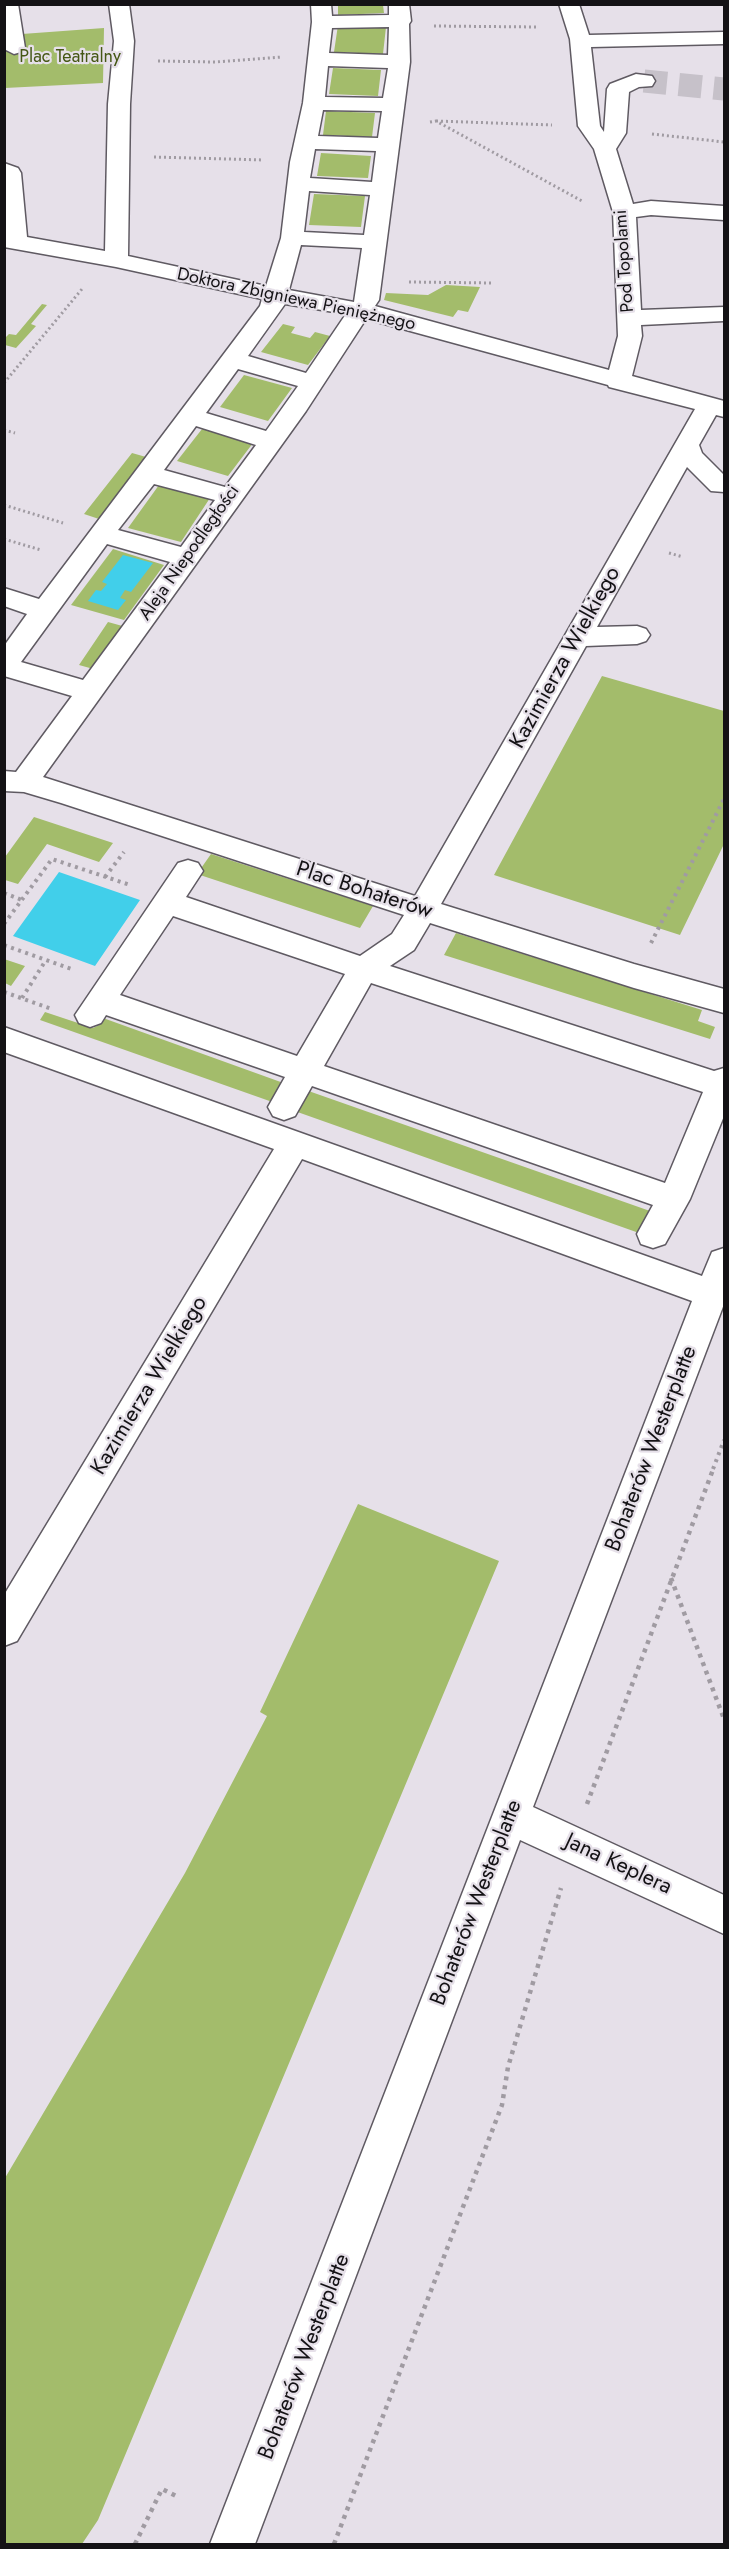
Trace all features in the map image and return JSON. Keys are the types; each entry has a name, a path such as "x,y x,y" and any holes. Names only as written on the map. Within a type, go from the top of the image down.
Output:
{"street":[{"path":"8,4 14,48"},
{"path":"116,260 124,41 119,4"},
{"name":"Pod Topolami","path":"569,4 580,40 589,126 604,149 624,212 630,336 618,382"},
{"path":"90,692 4,666 234,360 273,301 292,238 303,152 314,103 321,13 400,13"},
{"name":"Aleja Niepodległości","path":"14,782 90,692 313,383 367,300 383,189 391,105 399,62 400,13"},
{"path":"580,40 724,38"},
{"path":"319,57 399,62"},
{"path":"604,149 615,133 618,89 636,80 644,81"},
{"path":"314,103 391,105"},
{"path":"303,152 388,145"},
{"path":"4,170 10,173 10,241"},
{"path":"298,184 383,189"},
{"path":"624,212 651,208 724,213"},
{"path":"292,238 374,242"},
{"name":"Doktora Zbigniewa Pieniężnego","path":"10,241 116,260 273,301"},
{"path":"273,301 358,316"},
{"path":"629,318 724,314"},
{"name":"Doktora Zbigniewa Pieniężnego","path":"358,316 717,407"},
{"path":"234,360 313,383"},
{"name":"Kazimierza Wielkiego","path":"364,969 400,946 423,910 686,443 717,407"},
{"path":"191,416 270,441"},
{"path":"686,443 690,456 720,485"},
{"path":"148,474 230,496"},
{"path":"101,534 188,558"},
{"path":"4,597 44,610"},
{"path":"577,636 637,635"},
{"name":"Plac Bohaterów","path":"14,782 634,976 722,1013"},
{"path":"188,872 96,1008 304,1071 674,1199"},
{"path":"166,902 364,969 723,1083 674,1199 653,1234"},
{"path":"284,1107 364,969"},
{"path":"4,1039 294,1144 712,1315"},
{"name":"Kazimierza Wielkiego","path":"4,1629 294,1144"},
{"name":"Bohaterów Westerplatte","path":"233,2544 510,1816 712,1315 724,1262"},
{"name":"Jana Keplera","path":"510,1816 724,1915"}],"path":[{"path":"400,13 432,26 537,27 580,40"},
{"path":"123,63 215,62 319,57"},
{"path":"436,121 585,203"},
{"path":"388,145 420,124 436,121 589,126"},
{"path":"653,135 724,142"},
{"path":"118,156 303,152"},
{"path":"370,282 494,283"},
{"path":"4,382 86,284"},
{"path":"4,430 15,432"},
{"path":"4,505 101,534"},
{"path":"649,947 724,799"},
{"path":"105,877 124,851"},
{"path":"4,924 52,859 134,887"},
{"path":"4,893 22,900"},
{"path":"4,945 77,970"},
{"path":"22,998 46,960"},
{"path":"4,992 86,1021 96,1008"},
{"path":"334,2544 502,2105 508,2067 574,1844 604,1754 724,1440"},
{"path":"671,1578 724,1719"},
{"path":"135,2544 162,2489 178,2497"}],"green space":[{"name":"Plac Teatralny","path":"4,5 22,34 104,28 103,83 5,88"},
{"path":"338,5 383,5 384,13 338,15"},
{"path":"338,25 386,27 383,54 334,52"},
{"path":"333,68 381,70 378,96 329,94"},
{"path":"326,111 375,113 372,137 323,135"},
{"path":"321,153 371,156 368,178 317,176"},
{"path":"314,194 365,196 361,227 309,225"},
{"path":"446,285 480,287 468,312 458,310 453,317 384,300 386,293 428,295"},
{"path":"42,304 47,305 31,324 36,326 16,348 5,345 5,338 9,334 16,335"},
{"path":"283,324 295,327 291,333 310,338 315,332 330,336 308,365 261,352"},
{"path":"244,375 292,388 268,421 220,407"},
{"path":"202,429 253,443 228,476 177,461"},
{"path":"132,453 146,457 99,519 84,514"},
{"path":"159,485 210,498 181,542 128,528"},
{"path":"113,549 164,565 124,620 71,605"},
{"path":"108,622 126,627 97,670 79,665"},
{"path":"602,676 724,711 724,844 680,935 494,875"},
{"path":"34,817 113,843 99,862 47,844 18,884 5,880 5,857"},
{"path":"211,854 373,906 360,928 197,874"},
{"path":"456,933 702,1010 698,1021 715,1027 710,1039 444,955"},
{"path":"4,959 25,966 11,986 5,983"},
{"path":"45,1012 93,1028 99,1025 103,1018 289,1085 278,1104 40,1020"},
{"path":"300,1088 650,1211 639,1233 289,1109"},
{"path":"358,1504 499,1561 98,2520 82,2544 5,2544 5,2178 185,1873 267,1716 260,1712"}],"water":[{"path":"123,555 153,563 131,592 125,590 120,598 126,600 118,610 88,601 96,590 101,591 107,584 102,582"},
{"path":"59,872 140,900 95,966 13,936"}],"tunnel":[{"path":"644,81 724,89"}]}
